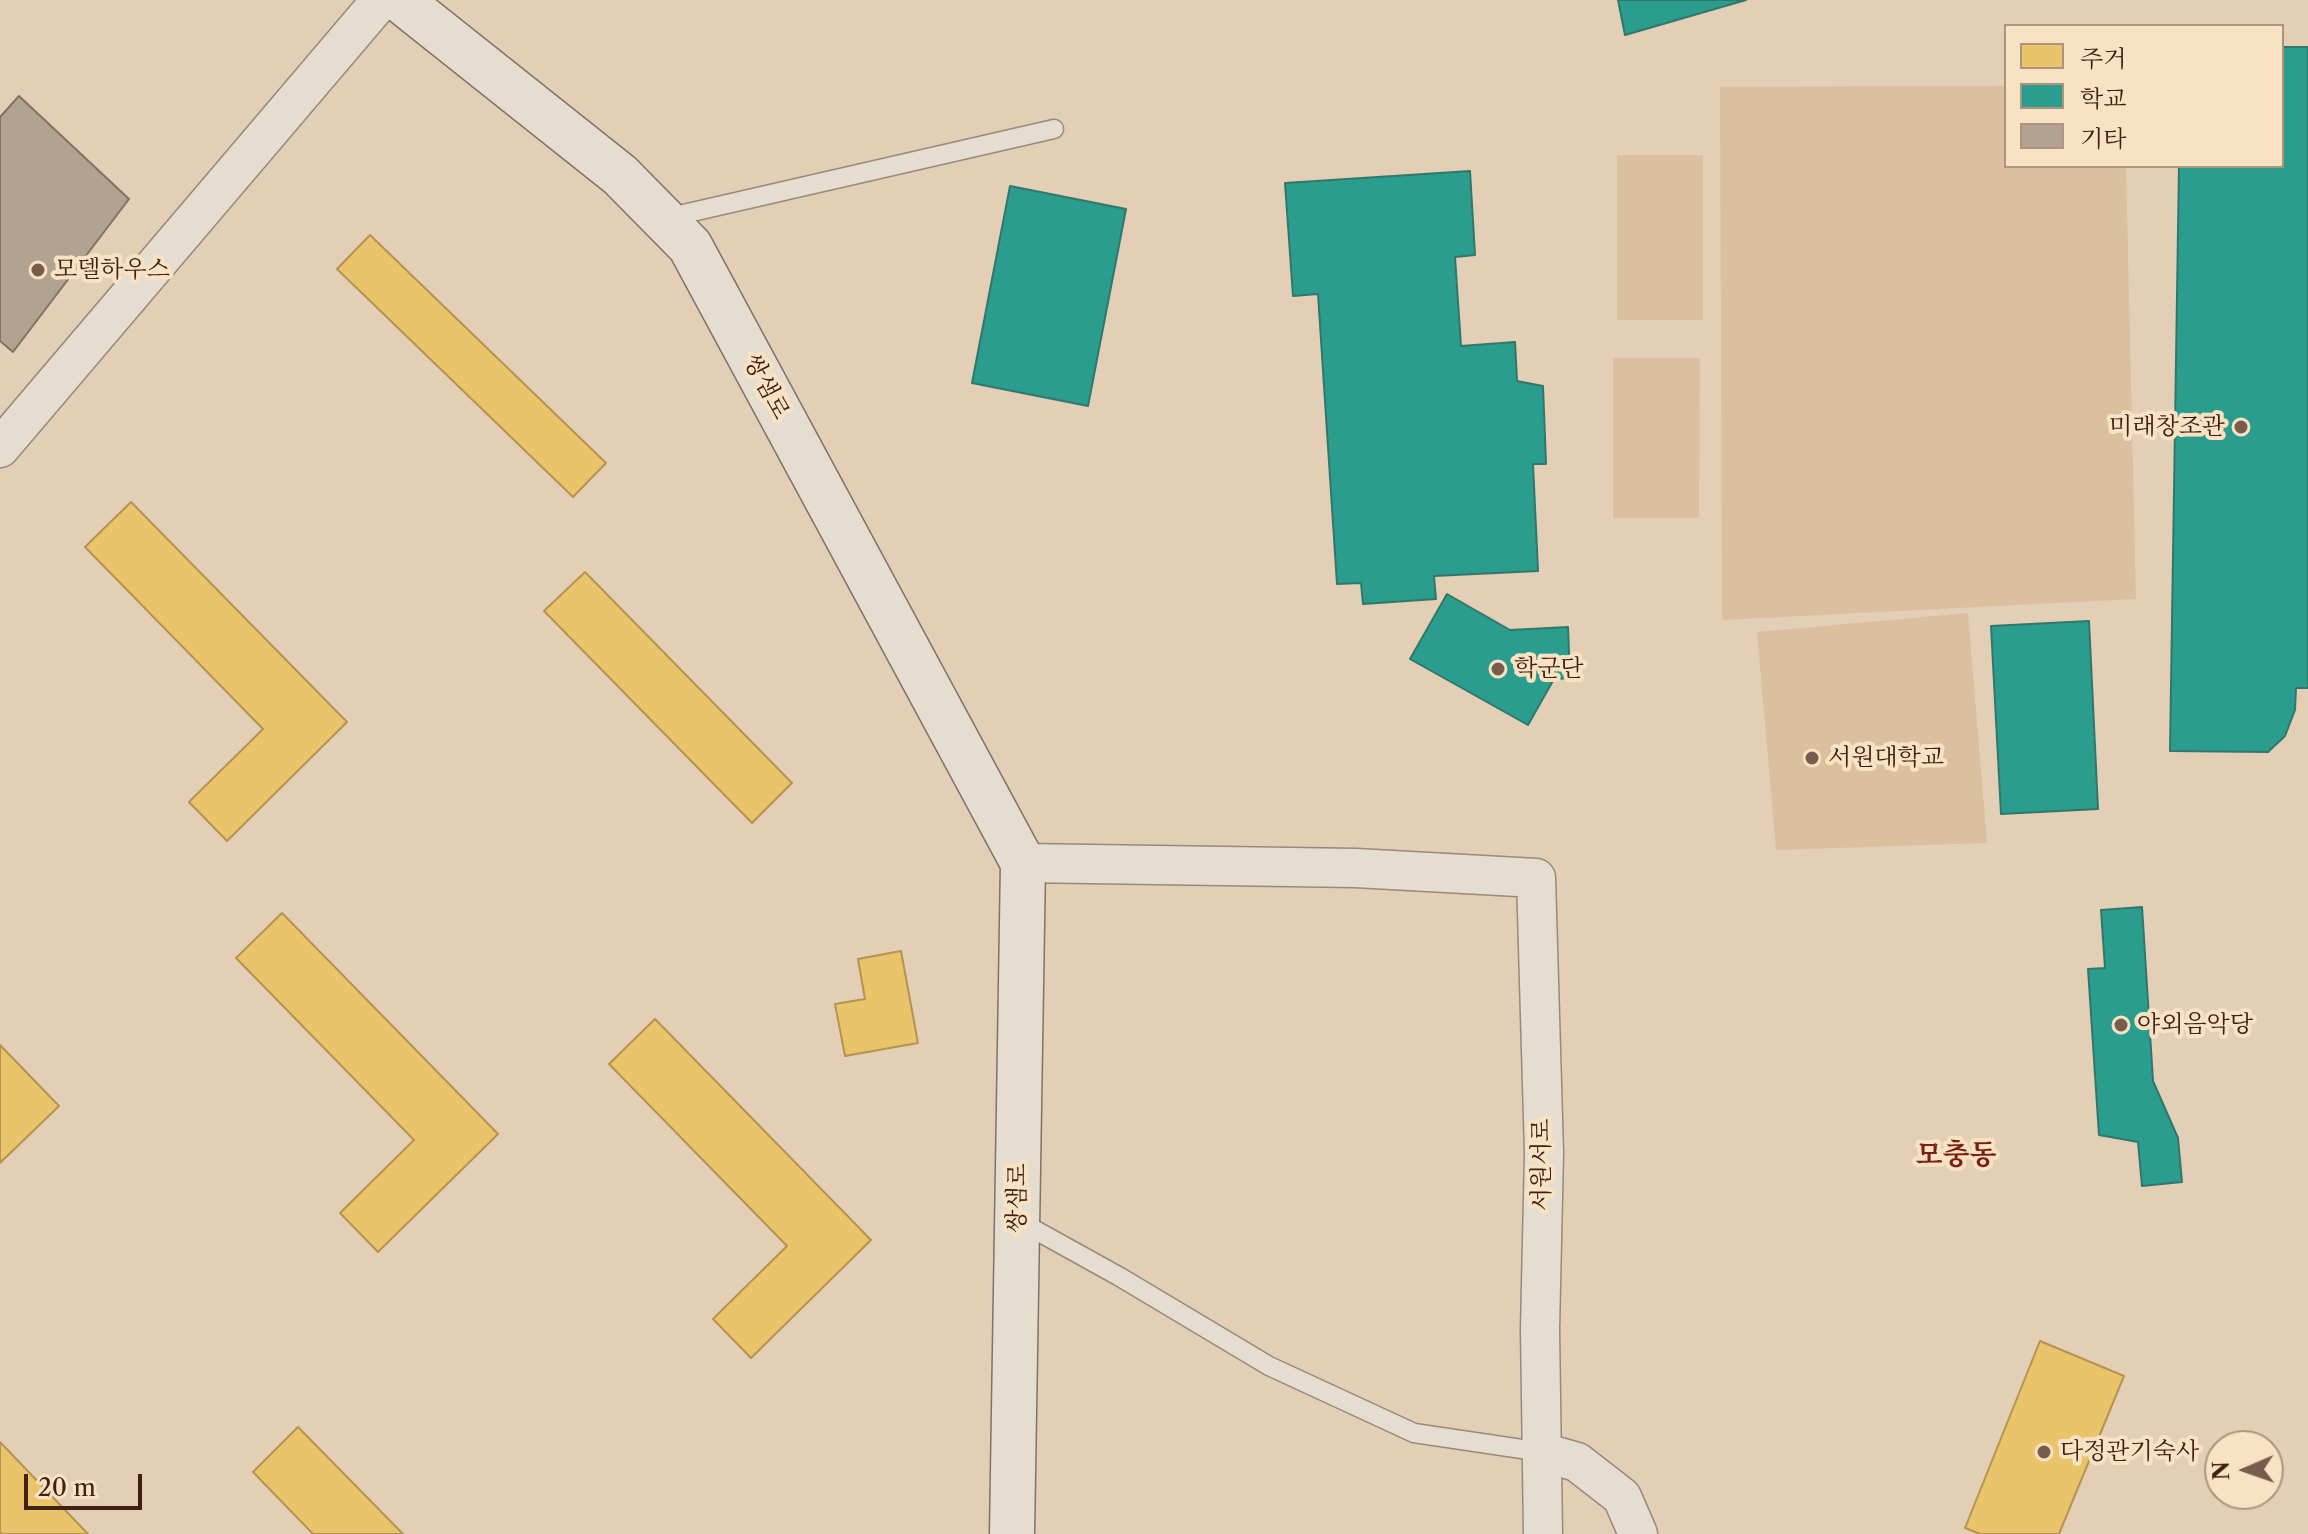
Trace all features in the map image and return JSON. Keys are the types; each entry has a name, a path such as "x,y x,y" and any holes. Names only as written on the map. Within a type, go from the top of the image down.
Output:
{"street":[{"path":"0,448 381,0"},
{"name":"쌍샘로","path":"400,0 620,175 690,246 1023,863 1012,1534"},
{"name":"서원서로","path":"1023,863 1356,868 1536,878 1544,1153 1540,1329 1543,1534"},
{"path":"1542,1452 1577,1462 1622,1497 1638,1534"}],"lane":[{"path":"664,219 1054,129"},
{"path":"1018,1220 1269,1366 1414,1433 1542,1452"}],"shaded area":[{"path":"2004,86 2004,168 2126,168 2136,599 1722,620 1720,87"},
{"path":"1617,155 1703,155 1703,320 1617,320"},
{"path":"1613,358 1700,358 1699,518 1613,518"},
{"path":"1968,613 1987,843 1776,850 1757,632"}],"building: 주거":[{"path":"370,235 606,463 573,497 337,269"},
{"path":"131,502 347,722 227,841 189,802 263,729 85,547"},
{"path":"585,572 792,783 752,823 544,611"},
{"path":"282,913 498,1134 378,1252 340,1213 414,1140 236,958"},
{"path":"901,951 918,1043 845,1056 835,1004 865,999 858,959"},
{"path":"655,1019 871,1240 751,1358 713,1319 787,1246 609,1064"},
{"path":"0,1045 59,1106 0,1163"},
{"name":"다정관기숙사","path":"2040,1341 2124,1376 2059,1534 1980,1534 1965,1528"},
{"path":"298,1427 403,1534 313,1534 253,1472"},
{"path":"0,1442 88,1534 0,1532"}],"building: 학교":[{"path":"1618,0 1746,0 1625,35"},
{"name":"미래창조관","path":"2284,47 2308,47 2308,688 2296,688 2295,710 2285,736 2268,752 2170,751 2179,168 2284,168"},
{"path":"1470,171 1475,255 1455,257 1461,346 1515,342 1517,381 1543,386 1546,464 1533,464 1538,571 1434,576 1436,599 1363,604 1361,583 1337,584 1318,294 1293,296 1285,183"},
{"path":"1010,186 1126,209 1088,406 972,383"},
{"name":"학군단","path":"1447,594 1510,630 1568,627 1570,678 1554,679 1528,725 1410,659"},
{"path":"2089,621 2098,809 2001,814 1991,626"},
{"name":"야외음악당","path":"2142,907 2153,1081 2178,1138 2182,1182 2142,1186 2138,1142 2099,1135 2088,969 2105,968 2101,910"}],"building: 기타":[{"name":"모델하우스","path":"19,96 129,199 13,352 0,341 0,117"}],"place":[{"name":"모델하우스","path":"38,270"},
{"name":"미래창조관","path":"2241,427"},
{"name":"학군단","path":"1498,669"},
{"name":"서원대학교","path":"1812,758"},
{"name":"야외음악당","path":"2121,1025"},
{"name":"다정관기숙사","path":"2044,1452"}],"district":[{"name":"모충동","path":"1956,1156"}]}
